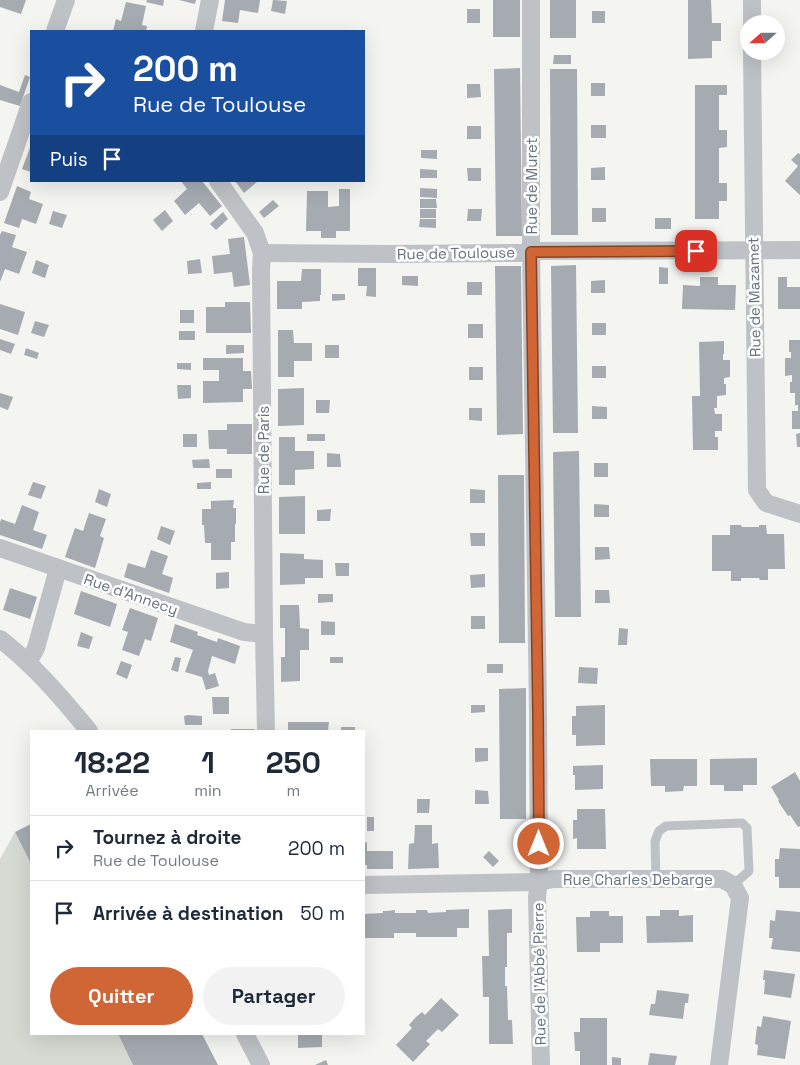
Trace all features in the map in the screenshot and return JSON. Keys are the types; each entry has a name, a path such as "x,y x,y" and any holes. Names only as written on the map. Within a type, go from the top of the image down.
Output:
{"street":[{"path":"55,30 66,0"},
{"path":"204,30 210,0"},
{"name":"Rue de Muret","path":"531,0 531,252 539,882"},
{"path":"752,0 752,15"},
{"name":"Rue de Mazamet","path":"752,60 757,490 766,504 800,514"},
{"path":"0,192 30,105"},
{"name":"Rue de Paris","path":"219,182 255,233 262,253 266,730"},
{"name":"Rue de Toulouse","path":"262,253 399,254 800,250"},
{"name":"Rue d'Annecy","path":"0,548 244,632 264,634"},
{"path":"28,663 36,648 58,569"},
{"path":"0,639 28,663 58,694 88,730"},
{"name":"Rue Charles Debarge","path":"365,885 539,882 553,879 722,879 733,885 740,898 720,1065"},
{"name":"Rue de l'Abbé Pierre","path":"539,882 537,896 541,1065"},
{"path":"246,1035 261,1065"}],"lane":[{"path":"656,879 655,841 659,831 666,826 742,823 747,828 750,871 733,885"}],"shaded area":[{"path":"15,832 30,862 30,1035 118,1035 133,1065 0,1065 0,859"}],"building":[{"path":"0,0 26,0 21,14 0,7"},
{"path":"147,0 164,0 163,6 146,2"},
{"path":"179,0 196,0 195,4"},
{"path":"225,0 260,0 258,13 240,10 238,23 222,21"},
{"path":"273,0 287,1 285,14 271,11"},
{"path":"493,0 520,0 520,37 493,37"},
{"path":"550,0 576,0 576,38 550,38"},
{"path":"688,0 711,0 712,23 721,23 721,41 712,41 712,58 688,59"},
{"path":"126,2 146,6 142,25 147,26 146,30 113,30 116,19 121,21"},
{"path":"467,9 480,9 480,23 467,23"},
{"path":"592,11 605,11 605,23 592,23"},
{"path":"554,55 571,55 571,64 553,64"},
{"path":"520,68 522,236 496,236 494,69"},
{"path":"550,69 577,69 578,235 551,235"},
{"path":"25,75 30,77 20,106 0,100 0,85 19,92"},
{"path":"591,83 605,83 605,96 591,96"},
{"path":"467,84 480,84 481,97 467,98"},
{"path":"695,85 727,85 727,95 719,95 719,130 727,130 727,147 719,148 719,183 727,183 727,201 719,201 719,219 695,219"},
{"path":"591,125 606,125 606,138 591,138"},
{"path":"467,126 481,126 481,139 467,139"},
{"path":"30,148 30,172 22,169"},
{"path":"421,150 437,150 437,159 421,158"},
{"path":"798,153 800,154 800,195 785,181 798,166 791,160"},
{"path":"605,167 605,180 591,180 591,168"},
{"path":"467,168 481,168 481,181 468,181"},
{"path":"420,169 437,170 437,178 420,178"},
{"path":"182,182 203,182 222,206 210,216 199,203 185,215 174,201 187,189"},
{"path":"236,182 257,182 244,193"},
{"path":"17,186 31,192 29,199 43,204 36,224 22,219 19,228 4,223"},
{"path":"420,188 437,189 437,198 420,197"},
{"path":"339,189 350,189 350,231 336,231 336,238 321,238 321,231 306,231 307,191 328,191 328,207 339,206"},
{"path":"420,199 436,199 437,208 420,208"},
{"path":"273,200 279,206 264,218 259,212"},
{"path":"592,208 606,208 606,222 592,222"},
{"path":"420,209 436,209 436,218 420,218"},
{"path":"468,209 482,209 481,221 467,221"},
{"path":"165,210 173,221 162,231 153,220"},
{"path":"53,211 67,215 62,228 49,224"},
{"path":"223,212 228,219 216,230 210,224"},
{"path":"655,218 671,218 671,229 655,229"},
{"path":"420,219 436,219 436,228 419,227"},
{"path":"2,231 16,235 12,247 27,252 19,274 5,269 0,282 0,235"},
{"path":"244,237 250,285 234,287 232,272 214,274 212,256 230,254 228,239"},
{"path":"200,259 202,273 188,274 187,261"},
{"path":"36,260 49,265 45,278 32,273"},
{"path":"576,265 578,433 553,433 551,266"},
{"path":"495,266 521,266 523,434 497,435"},
{"path":"659,267 668,268 668,284 659,284"},
{"path":"358,268 376,268 376,297 366,296 367,286 358,286"},
{"path":"302,269 321,269 320,301 302,302 302,309 277,309 277,281 301,281"},
{"path":"402,276 418,276 418,286 402,285"},
{"path":"700,277 718,277 718,285 736,285 735,310 682,309 683,285 700,286"},
{"path":"778,277 787,277 787,287 800,287 800,309 778,309"},
{"path":"605,280 605,293 591,293 591,281"},
{"path":"467,282 482,282 482,295 467,295"},
{"path":"332,294 345,294 345,300 332,301"},
{"path":"225,302 250,302 251,333 206,333 206,307 225,307"},
{"path":"0,304 25,312 18,335 0,329"},
{"path":"180,310 194,310 194,323 180,323"},
{"path":"35,321 49,325 44,337 31,333"},
{"path":"592,323 606,323 606,335 592,335"},
{"path":"468,324 483,324 483,338 468,338"},
{"path":"278,330 293,330 294,343 312,343 312,361 294,361 294,377 278,377"},
{"path":"179,331 195,331 195,340 179,340"},
{"path":"0,339 15,344 11,354 0,350"},
{"path":"789,340 800,340 800,429 792,429 792,411 798,411 798,405 795,405 795,393 790,393 792,375 785,376 785,358 791,358"},
{"path":"724,341 723,360 730,360 730,377 724,378 726,395 717,396 717,408 714,408 715,414 722,414 722,431 715,431 715,437 718,437 718,450 693,450 692,396 700,396 699,342"},
{"path":"226,345 244,345 244,353 226,354"},
{"path":"325,345 339,345 339,358 325,358"},
{"path":"26,348 39,353 37,359 24,355"},
{"path":"203,358 243,358 243,371 251,371 252,389 243,389 243,402 203,403 203,381 219,381 219,370 203,370"},
{"path":"177,363 191,363 191,370 177,369"},
{"path":"592,366 606,366 606,378 592,378"},
{"path":"469,367 483,367 483,380 469,380"},
{"path":"177,385 191,385 191,398 178,399"},
{"path":"304,388 304,425 278,426 278,389"},
{"path":"0,393 13,397 8,410 0,407"},
{"path":"316,400 330,400 329,413 316,413"},
{"path":"592,406 607,407 607,419 592,419"},
{"path":"469,408 482,408 482,421 469,420"},
{"path":"227,424 252,424 252,454 227,454 227,449 209,449 208,430 227,430"},
{"path":"800,433 800,447 797,447 796,434"},
{"path":"183,434 197,434 197,447 183,447"},
{"path":"307,434 325,434 325,441 307,441"},
{"path":"279,437 295,437 295,451 314,451 314,469 295,470 295,485 279,485"},
{"path":"579,451 581,617 555,617 553,452"},
{"path":"327,453 340,454 341,467 327,467"},
{"path":"209,459 210,468 193,468 192,460"},
{"path":"594,463 608,463 608,477 594,477"},
{"path":"216,469 232,469 232,478 216,478"},
{"path":"498,475 524,475 525,643 499,643"},
{"path":"33,482 46,486 41,499 28,495"},
{"path":"211,482 211,489 197,489 197,483"},
{"path":"99,489 111,494 107,507 95,502"},
{"path":"470,489 485,490 485,503 470,503"},
{"path":"305,496 305,534 279,534 279,497"},
{"path":"234,500 233,508 236,508 236,524 235,542 231,542 231,560 211,560 211,543 205,543 202,509 211,509 211,501"},
{"path":"594,504 609,505 609,517 594,517"},
{"path":"22,505 39,512 33,530 47,535 42,549 0,535 1,519 15,524"},
{"path":"331,509 330,521 317,521 317,510"},
{"path":"89,513 106,519 100,536 104,538 95,568 65,557 75,528 83,531"},
{"path":"730,525 759,527 759,525 766,525 767,534 784,534 785,569 768,569 768,580 741,578 741,581 731,581 731,571 712,571 712,535 730,535"},
{"path":"161,526 175,531 170,545 157,539"},
{"path":"470,533 485,533 485,546 471,546"},
{"path":"595,547 609,547 610,559 595,560"},
{"path":"151,550 168,556 162,574 173,578 169,593 124,577 128,563 145,568"},
{"path":"280,553 304,554 304,559 323,560 323,578 305,578 305,584 280,585"},
{"path":"335,563 349,563 349,576 336,576"},
{"path":"229,572 229,588 216,589 216,573"},
{"path":"485,574 485,587 471,588 470,575"},
{"path":"10,588 37,597 30,619 3,610"},
{"path":"595,590 609,590 610,603 595,603"},
{"path":"81,591 117,604 110,627 74,614"},
{"path":"318,594 333,594 333,602 318,603"},
{"path":"280,605 299,605 300,628 309,629 309,650 300,650 300,681 281,682 281,657 285,657 285,628 280,628"},
{"path":"130,608 158,618 151,641 145,639 139,656 122,650 128,632 122,630"},
{"path":"471,616 485,616 485,629 471,629"},
{"path":"321,621 335,622 335,635 321,635"},
{"path":"175,624 198,632 197,635 217,642 218,638 240,646 235,664 212,656 208,671 209,675 215,673 219,686 206,690 202,677 185,672 193,650 170,642"},
{"path":"619,628 628,629 627,645 618,645"},
{"path":"81,632 93,637 89,649 77,646"},
{"path":"175,657 181,658 178,672 171,670"},
{"path":"330,657 343,657 343,663 330,663"},
{"path":"121,661 132,665 127,679 116,674"},
{"path":"487,664 503,664 503,673 487,673"},
{"path":"579,667 598,668 597,684 578,683"},
{"path":"526,688 526,819 500,819 499,689"},
{"path":"212,697 229,697 229,714 213,714"},
{"path":"471,705 485,705 485,712 471,713"},
{"path":"605,705 605,745 576,746 576,735 572,735 572,716 576,716 576,706"},
{"path":"184,716 202,716 202,725 185,725"},
{"path":"288,722 329,722 328,730 288,730"},
{"path":"341,727 355,727 355,730 341,730"},
{"path":"231,729 255,729 255,730"},
{"path":"475,748 488,748 488,761 475,762"},
{"path":"757,758 757,785 743,785 743,791 724,791 724,785 710,785 710,759"},
{"path":"650,759 697,759 697,786 684,786 683,791 665,792 665,786 651,786"},
{"path":"603,765 603,789 575,790 573,766"},
{"path":"795,772 800,781 800,826 798,827 790,815 788,816 771,787"},
{"path":"475,790 488,791 489,804 475,804"},
{"path":"417,799 430,799 429,813 417,813"},
{"path":"577,809 605,809 606,849 577,849 577,838 573,839 573,820 577,820"},
{"path":"367,817 374,817 374,831 367,831"},
{"path":"30,824 30,862 15,832"},
{"path":"415,825 432,825 432,844 438,843 439,868 408,869 409,844 414,843"},
{"path":"367,842 367,851 393,851 393,869 367,869 367,865 365,865 365,843"},
{"path":"780,848 800,849 800,888 779,888 779,877 775,877 775,859 779,859"},
{"path":"489,851 499,861 493,867 483,857"},
{"path":"469,909 469,928 457,928 457,937 416,937 416,933 394,933 394,938 365,938 365,914 395,910 395,913 416,913 416,910 427,910 428,913 446,912 446,910"},
{"path":"512,909 512,933 507,933 505,986 507,986 508,1020 512,1020 513,1044 489,1044 489,997 483,997 482,956 489,956 488,910"},
{"path":"660,910 679,910 679,916 693,915 693,942 647,943 646,916 660,916"},
{"path":"776,910 800,912 800,952 771,949 773,938 769,938 770,920 775,921"},
{"path":"590,911 609,911 609,916 623,916 623,943 600,943 600,952 577,952 576,917 590,917"},
{"path":"764,970 795,974 791,998 764,994"},
{"path":"657,990 689,994 688,1003 685,1003 683,1019 649,1015 651,1004 655,1004"},
{"path":"441,998 459,1015 442,1032 438,1029 426,1041 430,1044 413,1062 396,1045 412,1028 409,1025 415,1018 422,1012 425,1015"},
{"path":"763,1016 791,1021 785,1059 757,1055 758,1045 755,1044 757,1026 761,1027"},
{"path":"580,1018 607,1018 607,1065 580,1065 580,1051 575,1051 574,1032 580,1032"},
{"path":"118,1035 203,1035 218,1065 133,1065"},
{"path":"298,1035 322,1035 322,1047 298,1048"},
{"path":"650,1053 677,1056 675,1065 648,1065"},
{"path":"612,1057 621,1058 621,1065 612,1065"},
{"path":"326,1060 328,1065 315,1065"}],"route":[{"path":"539,844 531,252 696,251"}]}
